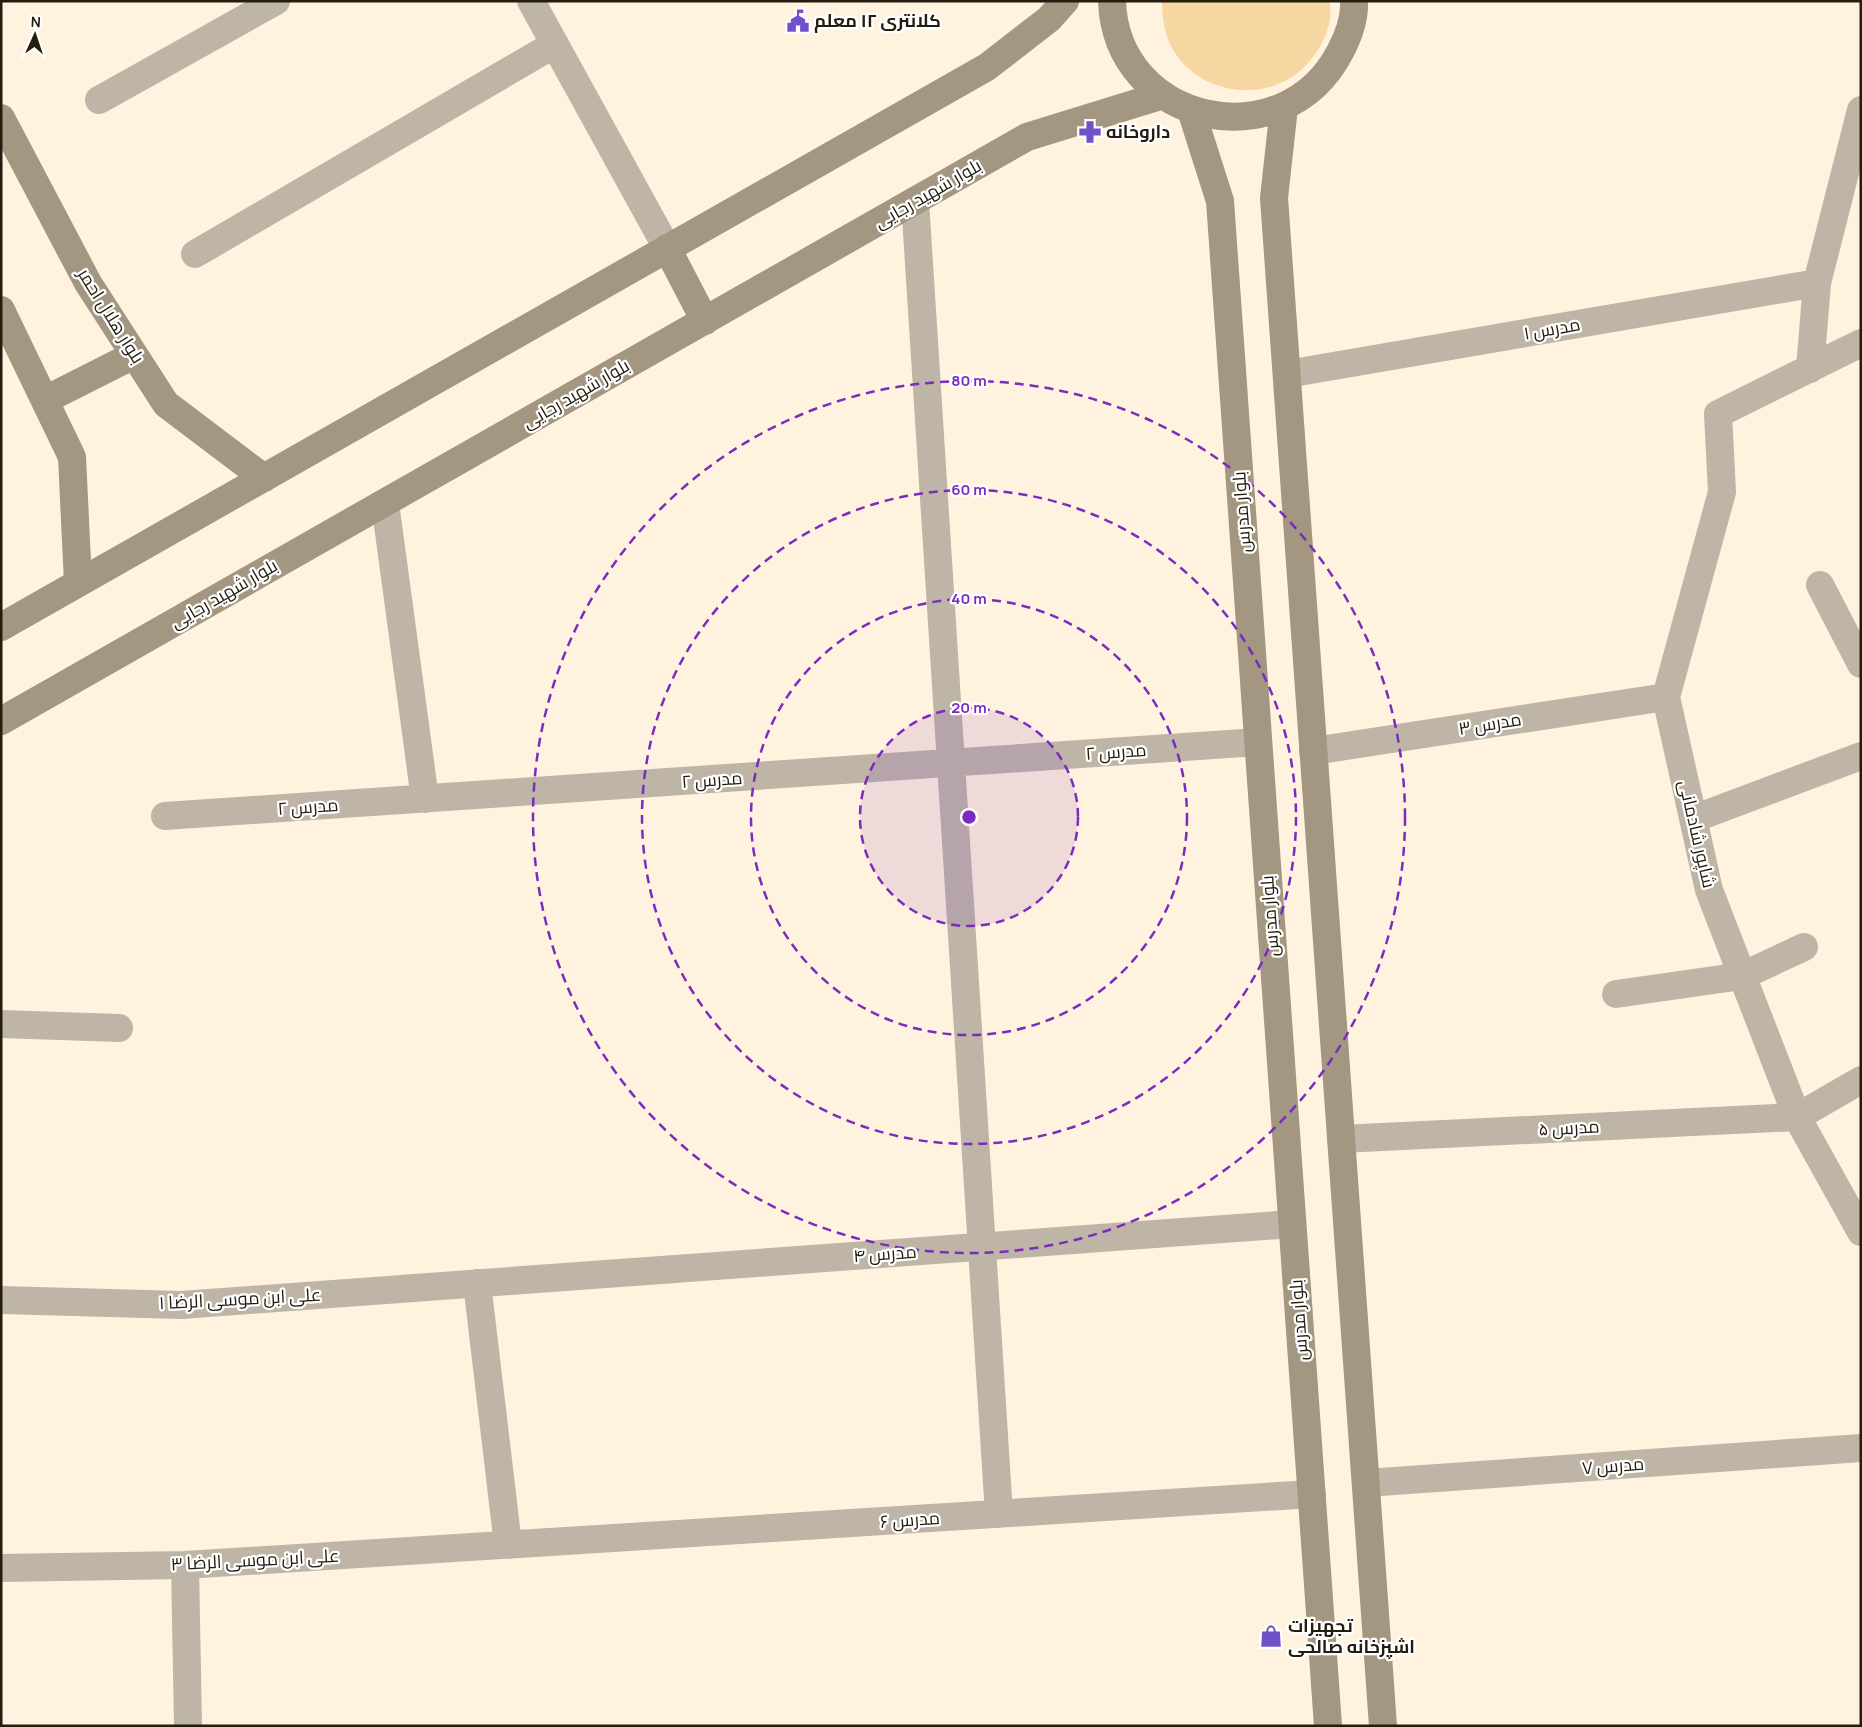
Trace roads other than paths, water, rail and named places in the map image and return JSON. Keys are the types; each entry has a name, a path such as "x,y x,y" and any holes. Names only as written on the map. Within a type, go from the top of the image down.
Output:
{"street":[{"path":"100,100 276,1"},
{"path":"531,1 705,321"},
{"path":"1,627 986,67 1049,19 1065,1"},
{"path":"1112,1 1113,17 1122,47 1140,74 1163,96 1191,110 1222,117 1254,116 1284,107 1311,89 1333,66 1348,38 1354,1"},
{"path":"195,254 555,44"},
{"name":"بلوار شهید رجایی","path":"1,721 1027,137 1163,96"},
{"path":"1284,107 1274,198 1383,1726"},
{"name":"بلوار مدرس","path":"1191,110 1220,201 1328,1726"},
{"path":"1810,369 1817,283 1852,179 1861,110"},
{"name":"بلوار هلال احمر","path":"1,118 88,283 166,404 264,478"},
{"path":"915,201 999,1514"},
{"name":"مدرس ۱","path":"1287,374 1817,283"},
{"path":"1,310 72,457 78,583"},
{"path":"1810,369 1861,342"},
{"path":"45,400 134,355"},
{"name":"شاپور شادمانی","path":"1810,369 1718,414 1722,492 1666,697 1709,890 1797,1117 1861,1232"},
{"path":"385,503 424,799"},
{"path":"1820,585 1861,664"},
{"name":"مدرس ۳","path":"1314,751 1666,697"},
{"name":"مدرس ۲","path":"165,816 1258,742"},
{"path":"1693,819 1861,756"},
{"path":"1616,994 1742,976 1804,946"},
{"path":"1,1024 119,1028"},
{"path":"1797,1117 1861,1080"},
{"name":"مدرس ۵","path":"1341,1139 1797,1117"},
{"name":"مدرس ۴","path":"478,1283 1292,1224"},
{"path":"478,1283 508,1545"},
{"name":"علی ابن موسی الرضا ۱","path":"1,1300 181,1305 478,1283"},
{"name":"مدرس ۷","path":"1366,1483 1861,1448"},
{"name":"مدرس ۶","path":"508,1545 1312,1494"},
{"name":"علی ابن موسی الرضا ۳","path":"1,1568 185,1565 508,1545"},
{"path":"185,1565 188,1726"}],"place":[{"name":"کلانتری ۱۲ معلم","path":"798,21"},
{"name":"داروخانه","path":"1090,132"},
{"name":"تجهیزات اشپزخانه صالحی","path":"1271,1636"}]}
